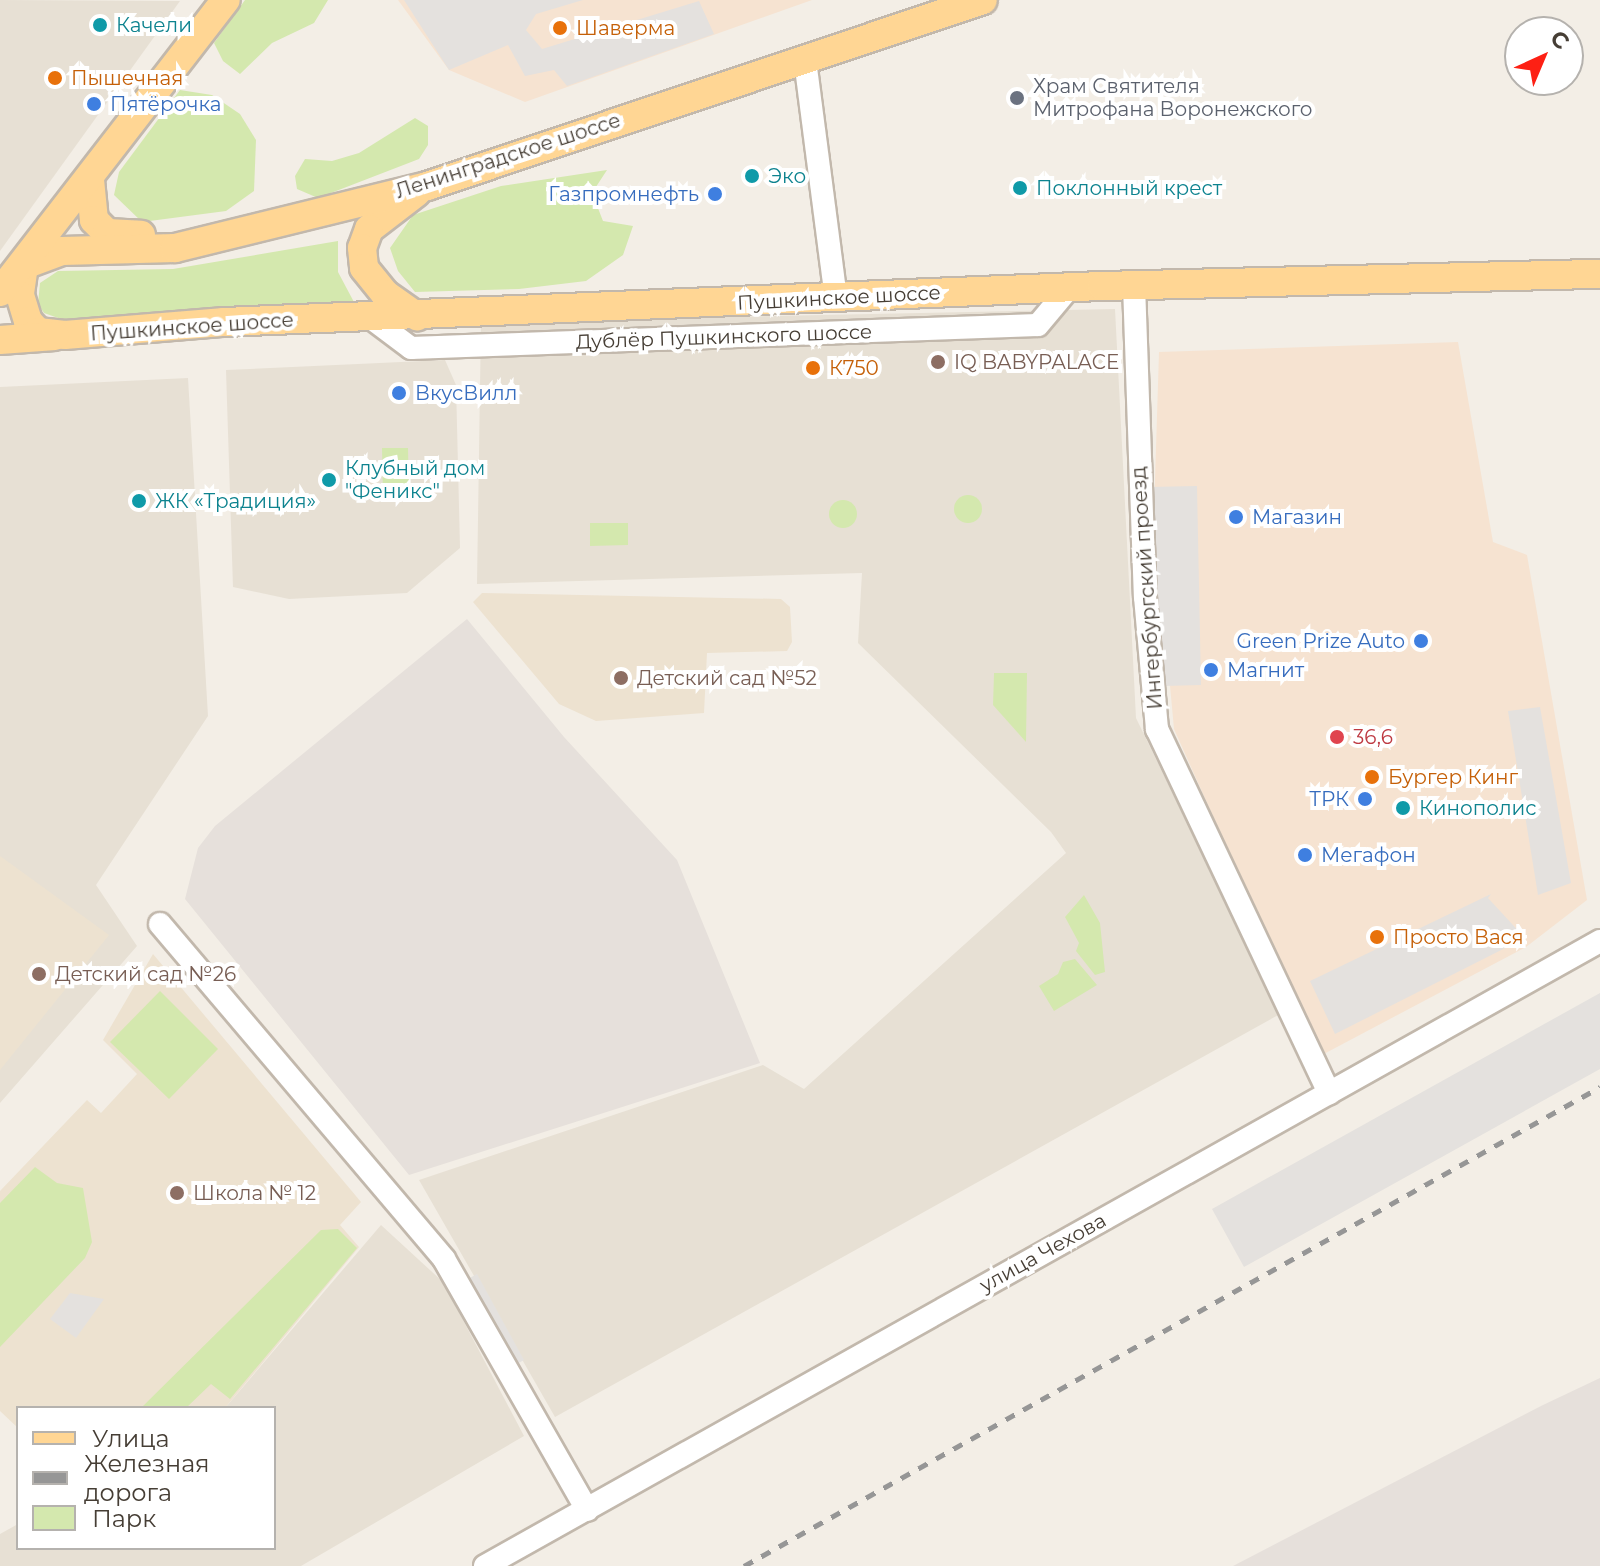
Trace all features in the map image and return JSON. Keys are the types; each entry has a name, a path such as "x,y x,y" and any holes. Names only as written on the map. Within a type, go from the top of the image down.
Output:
{"main road":[{"path":"0,292 90,180 226,0"},
{"name":"Ленинградское шоссе","path":"24,265 62,251 175,248 427,186 983,0"},
{"path":"90,180 94,220 107,233 274,225"},
{"path":"417,316 385,294 364,268 362,248 369,229 427,186"},
{"path":"24,265 20,295 28,321 38,332 72,334"},
{"name":"Пушкинское шоссе","path":"0,340 371,318 1134,285 1600,274"}],"street":[{"path":"805,60 836,298"},
{"name":"Ингербургский проезд","path":"1134,285 1145,597 1157,729 1329,1093"},
{"name":"Дублёр Пушкинского шоссе","path":"371,318 411,348 1038,325 1069,288"},
{"path":"160,924 444,1259 587,1510"},
{"name":"улица Чехова","path":"485,1566 1600,941"}],"shaded area":[{"path":"0,0 180,1 0,251"},
{"path":"398,0 812,0 525,102 449,70"},
{"path":"404,0 583,0 536,14 526,30 542,49 699,1 714,34 567,86 554,70 525,76 508,45 449,70"},
{"path":"1115,309 1136,718 1280,1014 555,1417 419,1180 763,1065 804,1089 1066,853 1051,832 858,643 862,573 477,584 481,322"},
{"path":"1458,342 1493,542 1527,555 1587,900 1526,947 1320,1056 1174,729 1154,513 1159,352"},
{"path":"445,360 456,385 460,548 407,593 289,599 233,587 226,370"},
{"path":"188,378 208,716 96,885 137,946 0,1103 0,387"},
{"path":"1197,486 1201,685 1163,686 1149,487"},
{"name":"Детский сад №52","path":"482,593 781,599 790,607 792,642 787,651 707,653 704,713 596,721 559,704 473,602"},
{"path":"467,619 564,737 677,860 760,1063 409,1175 185,899 198,848 215,826"},
{"path":"1540,707 1571,883 1538,895 1508,711"},
{"name":"Детский сад №26","path":"0,856 109,935 0,1070"},
{"path":"1491,894 1488,898 1525,938 1335,1034 1310,981"},
{"name":"Школа № 12","path":"153,954 361,1202 340,1225 359,1247 227,1406 16,1406 16,1426 0,1411 0,1191 87,1100 101,1113 137,1074 103,1040"},
{"path":"1600,993 1600,1069 1244,1267 1212,1209"},
{"path":"381,1225 443,1282 524,1436 301,1566 0,1566 0,1534 16,1525 16,1550 276,1550 276,1406 227,1406"},
{"path":"477,1274 524,1360 515,1365 468,1279"},
{"path":"70,1293 104,1299 76,1338 50,1319"},
{"path":"1600,1378 1600,1566 1233,1566 1543,1405"}],"green space":[{"path":"245,0 328,0 314,23 272,43 240,74 223,61 214,43"},
{"path":"180,90 212,95 240,114 256,140 254,191 226,211 142,222 114,195 119,172"},
{"path":"415,118 428,126 428,145 419,159 318,198 297,189 295,176 305,159 332,161 359,153"},
{"path":"607,170 592,193 603,221 633,226 623,255 586,281 519,289 415,292 398,271 390,248 413,215 501,186"},
{"path":"338,241 338,272 355,304 64,320 44,313 38,304 40,283 58,271 173,269"},
{"path":"382,448 408,448 409,495 383,496"},
{"path":"968,495 978,499 982,509 978,519 968,523 958,519 954,509 958,499"},
{"path":"843,500 853,504 857,514 853,524 843,528 833,524 829,514 833,504"},
{"path":"590,523 628,523 628,545 590,546"},
{"path":"994,673 1027,673 1026,742 993,705"},
{"path":"1084,895 1100,923 1105,972 1095,975 1076,951 1079,943 1065,917"},
{"path":"1075,959 1097,985 1054,1011 1039,986 1058,974 1063,962"},
{"path":"160,991 218,1049 169,1099 110,1042"},
{"path":"35,1167 57,1183 83,1188 92,1242 85,1258 0,1347 0,1203"},
{"path":"338,1229 357,1248 230,1399 211,1384 188,1406 143,1406 321,1230"}],"railway":[{"path":"744,1566 1600,1087"}],"place":[{"name":"Качели","path":"100,25"},
{"name":"Шаверма","path":"560,28"},
{"name":"Пышечная","path":"55,78"},
{"name":"Храм Святителя Митрофана Воронежского","path":"1017,98"},
{"name":"Пятёрочка","path":"94,104"},
{"name":"Эко","path":"752,176"},
{"name":"Поклонный крест","path":"1020,188"},
{"name":"Газпромнефть","path":"715,194"},
{"name":"IQ BABYPALACE","path":"938,362"},
{"name":"К750","path":"813,368"},
{"name":"ВкусВилл","path":"399,393"},
{"name":"Клубный дом \"Феникс\"","path":"329,480"},
{"name":"ЖК «Традиция»","path":"139,501"},
{"name":"Магазин","path":"1236,517"},
{"name":"Green Prize Auto","path":"1421,641"},
{"name":"Магнит","path":"1211,670"},
{"name":"Детский сад №52","path":"621,678"},
{"name":"36,6","path":"1337,737"},
{"name":"Бургер Кинг","path":"1372,777"},
{"name":"ТРК","path":"1365,799"},
{"name":"Кинополис","path":"1403,808"},
{"name":"Мегафон","path":"1305,855"},
{"name":"Просто Вася","path":"1377,937"},
{"name":"Детский сад №26","path":"39,974"},
{"name":"Школа № 12","path":"177,1193"}]}
